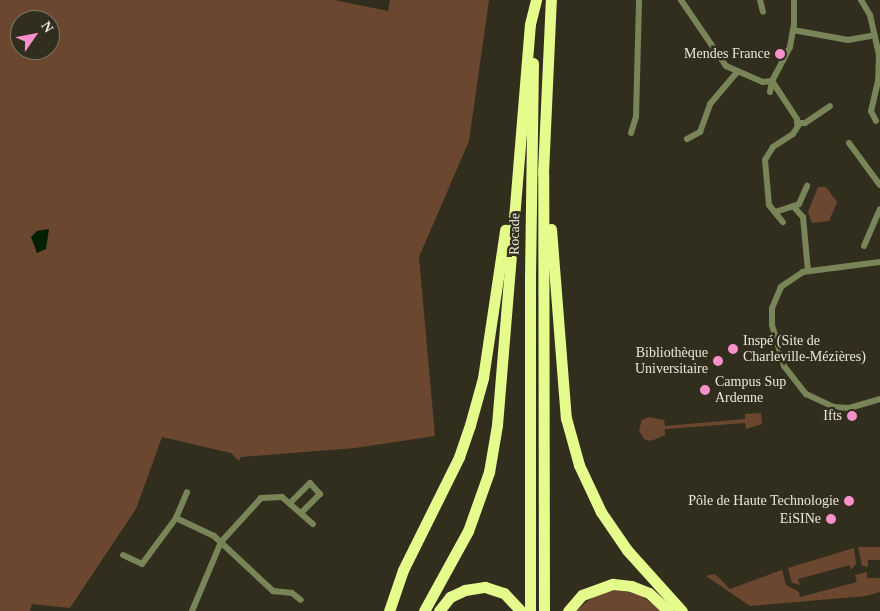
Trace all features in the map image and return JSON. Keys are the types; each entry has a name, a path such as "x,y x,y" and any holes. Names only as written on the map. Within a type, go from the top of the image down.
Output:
{"highway":[{"path":"424,611 468,531 489,472 497,425 530,24 537,0"},
{"name":"Rocade","path":"530,611 530,248 537,0"},
{"path":"544,611 543,173 551,0"},
{"path":"389,611 402,570 459,457 483,378 522,105"},
{"path":"543,173 551,224 566,418 579,465 606,519 627,550 682,611"},
{"path":"656,582 691,611"},
{"path":"568,611 582,595 613,584 631,586 649,593 668,611"},
{"path":"439,611 450,597 465,590 485,587 504,593 521,611"}],"street":[{"path":"631,133 636,117 639,0"},
{"path":"682,0 721,60 738,71 764,82 772,81"},
{"path":"760,0 763,12"},
{"path":"770,92 772,81 782,65 793,30 794,0"},
{"path":"861,0 875,35 878,81 871,111 876,121"},
{"path":"793,30 848,40 875,35"},
{"path":"686,139 700,132 710,104 738,71"},
{"path":"772,81 797,123"},
{"path":"797,123 805,123 830,106"},
{"path":"783,222 769,205 765,160 773,147 793,134 797,123"},
{"path":"849,143 880,185"},
{"path":"775,212 799,204 807,186"},
{"path":"792,206 803,217 808,271"},
{"path":"864,246 880,208"},
{"path":"880,262 808,271 788,280 778,292 772,308 772,325 784,366 797,386 834,407 861,407 880,399"},
{"path":"291,502 310,483 320,494 302,512"},
{"path":"123,555 142,564 176,518 186,492"},
{"path":"192,611 221,542 261,498 282,497 291,502 313,524"},
{"path":"176,518 221,542 273,591 292,593 301,600"}],"shaded area":[{"path":"0,0 334,0 388,11 390,0 489,0 469,141 419,257 435,436 355,448 241,457 239,461 231,453 162,437 136,509 70,608 32,604 30,611 0,611"},
{"path":"818,187 826,187 837,202 829,221 812,223 808,212"},
{"path":"49,229 46,249 37,253 31,237 37,231"},
{"path":"761,413 762,424 746,429 745,423 665,429 665,435 651,441 644,439 639,430 642,420 649,417 664,420 665,426 745,419 745,414"},
{"path":"858,547 880,547 880,560 868,560 868,567 862,566"},
{"path":"854,548 856,564 851,570 850,565 798,579 800,585 792,583 788,568"},
{"path":"782,570 786,585 799,592 800,597 857,582 855,575 867,572 867,578 880,578 880,592 866,596 750,606 706,576 715,574 730,589"},
{"path":"618,590 639,594 661,611 576,611 596,594"}],"place":[{"name":"Mendes France","path":"780,54"},
{"name":"Inspé (Site de Charleville-Mézières)","path":"733,349"},
{"name":"Bibliothèque Universitaire","path":"718,361"},
{"name":"Campus Sup Ardenne","path":"705,390"},
{"name":"Ifts","path":"852,416"},
{"name":"Pôle de Haute Technologie","path":"849,501"},
{"name":"EiSINe","path":"831,519"}]}
